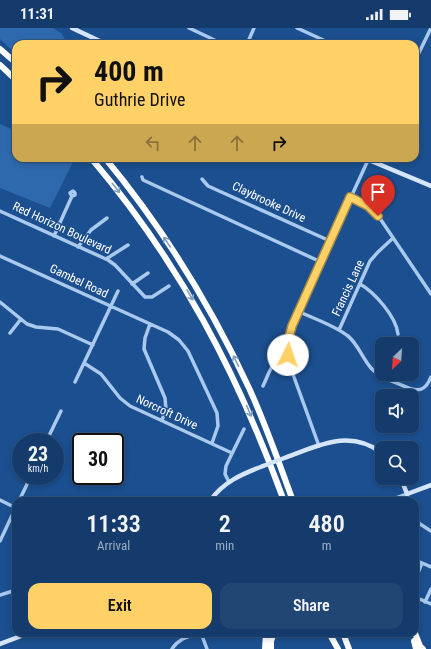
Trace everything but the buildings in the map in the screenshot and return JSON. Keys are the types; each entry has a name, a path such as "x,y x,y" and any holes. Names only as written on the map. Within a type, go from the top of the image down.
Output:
{"highway":[{"path":"0,49 12,60"},
{"path":"0,65 12,76"},
{"path":"94,162 155,241 198,309 219,347 241,393 258,432 282,497"},
{"path":"108,162 163,236 194,283 216,321 255,402 291,497"},
{"path":"265,649 266,637"},
{"path":"271,649 273,637"},
{"path":"331,637 338,649"},
{"path":"334,637 338,649"},
{"path":"344,637 349,649"},
{"path":"348,637 352,649"},
{"path":"412,637 419,648"},
{"path":"416,637 419,648"}],"street":[{"path":"72,28 98,40"},
{"path":"189,28 214,40"},
{"path":"249,40 254,28"},
{"path":"298,28 324,40"},
{"path":"419,53 431,28"},
{"path":"319,446 291,371 288,357 289,334 365,162"},
{"path":"376,162 431,186"},
{"path":"142,177 143,180 321,262"},
{"name":"Claybrooke Drive","path":"202,179 208,186 330,241"},
{"path":"54,236 72,196"},
{"path":"350,197 365,204 374,211 431,294"},
{"name":"Red Horizon Boulevard","path":"0,211 106,259 114,265 144,296 148,298 152,297 168,286"},
{"path":"78,247 88,232 108,218"},
{"name":"Francis Lane","path":"339,330 370,262 393,238"},
{"path":"106,259 128,245"},
{"name":"Gambel Road","path":"0,256 168,332 179,340 188,351 217,413 218,426 212,443"},
{"path":"132,284 148,273"},
{"path":"360,284 368,288 378,298 397,326 398,334"},
{"path":"75,382 118,291"},
{"path":"0,302 27,324 36,327 60,330 93,345"},
{"path":"298,311 339,330 354,342 370,366 378,374 414,390 422,389 427,385 431,377"},
{"path":"10,333 21,319"},
{"path":"150,324 145,338 144,350 165,398 166,411 162,420"},
{"path":"263,386 275,362 280,358 288,357"},
{"name":"Norcroft Drive","path":"84,364 101,374 125,402 133,407 232,453"},
{"path":"50,433 61,410"},
{"path":"229,482 225,469 244,428"},
{"path":"213,497 229,482 242,474 335,441 351,441 365,444 375,449"},
{"path":"21,497 27,485"},
{"path":"404,485 408,497"},
{"path":"399,497 431,485"},
{"path":"0,500 12,506"},
{"path":"0,541 12,516"},
{"path":"419,523 431,531"},
{"path":"419,562 431,567"},
{"path":"419,571 422,564"},
{"path":"425,602 431,589"},
{"path":"0,595 12,591"},
{"path":"419,599 431,604"},
{"path":"0,644 19,637"},
{"path":"172,649 179,640 188,637"},
{"path":"202,637 207,649"}],"shaded area":[{"path":"0,28 53,28 61,33 65,40 12,40 12,50 0,39"},
{"path":"0,124 12,129 12,162 73,162 50,208 0,188"}],"route":[{"path":"288,355 288,341 292,326 350,197 368,206 378,216"}]}
